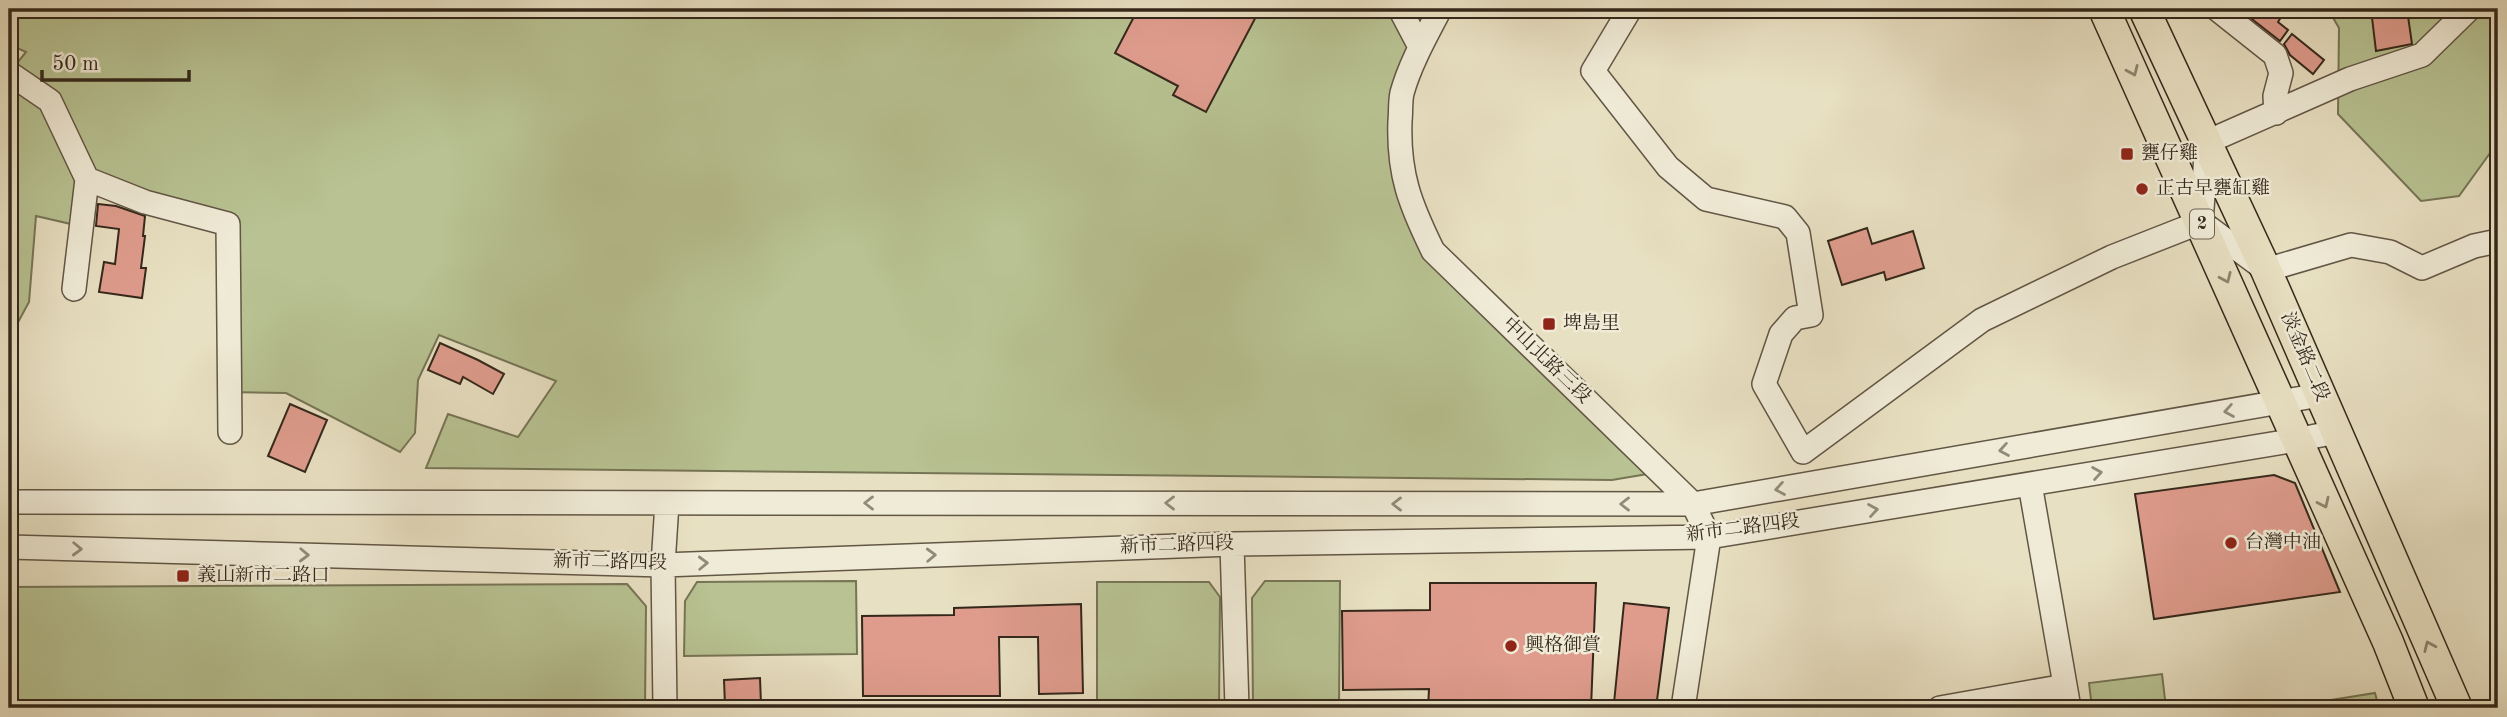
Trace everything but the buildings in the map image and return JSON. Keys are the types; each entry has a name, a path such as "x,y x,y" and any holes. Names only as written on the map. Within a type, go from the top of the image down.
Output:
{"main road":[{"name":"淡金路二段","path":"2104,9 2388,642 2414,708"},
{"name":"淡金路二段","path":"2144,9 2266,270 2457,708"}],"street":[{"path":"1399,9 1420,47"},
{"name":"中山北路三段","path":"1440,9 1420,47 1401,95 1399,139 1403,180 1413,210 1433,251 1693,504 1709,537"},
{"path":"1630,9 1593,71 1668,166 1706,199 1785,217 1798,233 1811,315 1795,318 1781,334 1764,384 1803,452 1812,483"},
{"path":"2217,9 2274,55 2281,73 2275,96 2276,113"},
{"path":"2201,222 2207,142 2350,79 2422,55 2469,9"},
{"path":"9,74 51,101 87,179 74,289"},
{"path":"87,179 145,202 228,224 230,432"},
{"path":"1803,452 1982,320 2112,257 2201,222"},
{"path":"2201,222 2266,270 2351,245 2390,252 2422,268 2474,246 2498,242"},
{"name":"新市二路四段","path":"9,502 1693,504 2320,395"},
{"name":"新市二路四段","path":"9,547 663,565 1232,544 1709,537 2336,432"},
{"path":"1940,708 2067,697 2030,484"},
{"path":"666,708 663,565 667,503"},
{"path":"1683,708 1709,537"},
{"path":"1232,544 1237,708"}],"green space":[{"path":"9,9 1468,9 1443,12 1405,113 1408,194 1436,251 1665,471 1612,480 426,468 448,414 518,437 556,381 439,335 418,380 415,433 400,452 286,393 224,392 237,221 99,180 71,224 36,216 29,302 9,339 9,73 26,52 9,44"},
{"path":"2328,9 2498,9 2498,142 2459,196 2421,201 2338,114 2339,28"},
{"path":"856,581 857,654 684,656 685,601 697,582"},
{"path":"1265,581 1340,581 1339,708 1253,708 1252,598"},
{"path":"1097,582 1209,582 1220,597 1219,708 1114,708 1113,705 1097,705"},
{"path":"627,584 646,606 645,708 9,708 9,587"},
{"path":"2162,674 2166,708 2092,708 2089,683"},
{"path":"2375,693 2379,708 2282,708"}],"place":[{"name":"甕仔雞","path":"2127,154"},
{"name":"正古早甕缸雞","path":"2142,189"},
{"name":"埤島里","path":"1549,324"},
{"name":"台灣中油","path":"2231,543"},
{"name":"義山新市二路口","path":"183,576"},
{"name":"興格御賞","path":"1511,646"}]}
